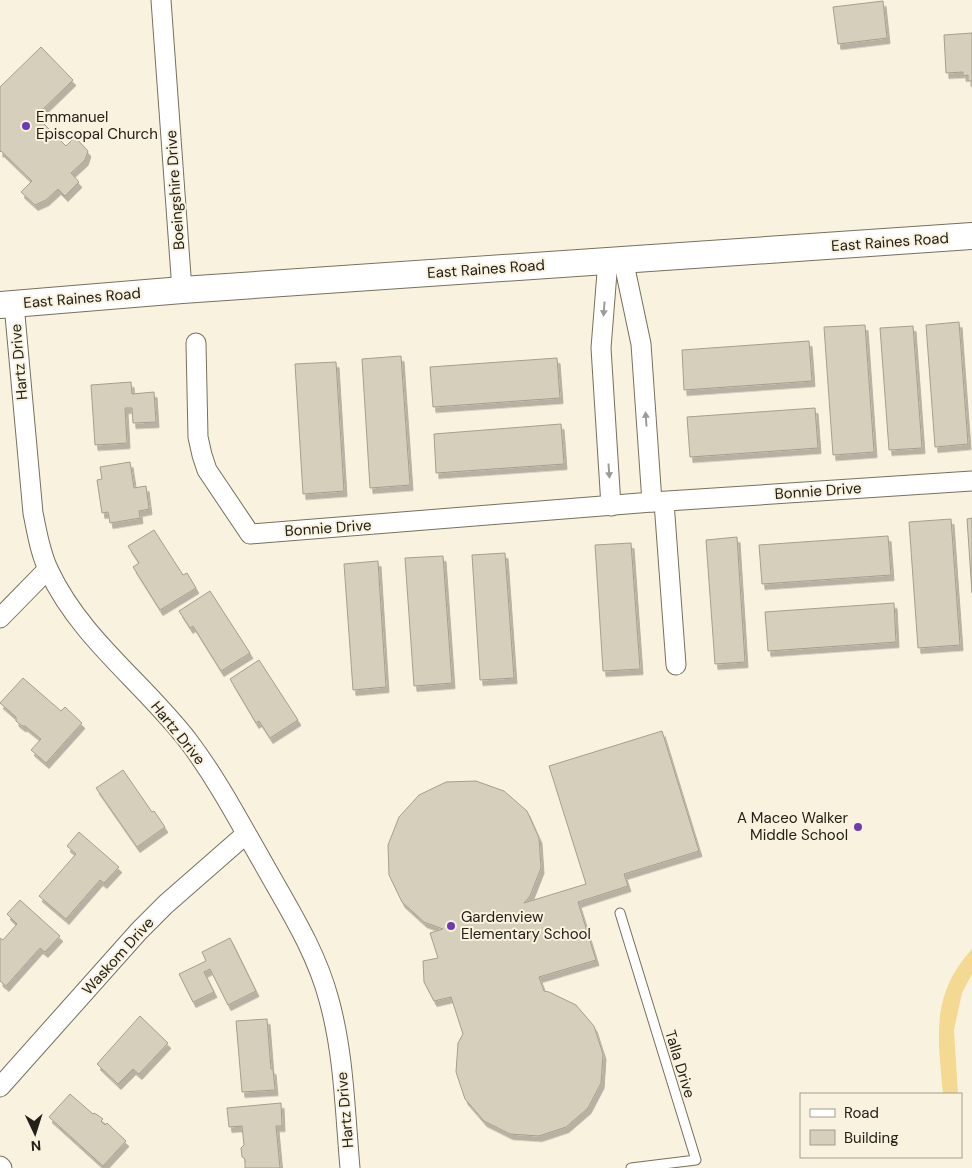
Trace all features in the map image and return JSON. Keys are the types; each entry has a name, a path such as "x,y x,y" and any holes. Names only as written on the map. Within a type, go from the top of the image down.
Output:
{"main road":[{"name":"East Raines Road","path":"7,304 182,290 972,236"}],"street":[{"name":"Boeingshire Drive","path":"161,0 182,290"},
{"path":"615,260 641,344 676,665"},
{"path":"611,506 602,348 615,260"},
{"name":"Hartz Drive","path":"7,304 33,512 39,543 48,570 78,619 189,742 246,834 304,935 320,971 329,1000 341,1061 350,1168"},
{"name":"Bonnie Drive","path":"196,343 198,437 202,455 207,470 250,534 658,502 972,481"},
{"path":"0,618 48,570"},
{"name":"Waskom Drive","path":"0,1088 139,931 166,904 246,834"}],"lane":[{"name":"Talla Drive","path":"620,913 696,1160 631,1168"}],"shaded area":[{"path":"972,949 972,974 962,993 954,1030 958,1093 943,1093 939,1035 940,1017 949,983 958,966"}],"building":[{"path":"883,1 887,38 838,44 833,7"},
{"path":"972,33 972,81 968,81 968,75 963,76 963,72 946,73 944,35"},
{"path":"41,47 73,80 36,116 66,146 75,137 88,151 85,160 71,173 79,182 65,196 58,189 46,200 35,205 21,192 32,181 0,152 0,87"},
{"path":"959,322 968,444 935,447 926,325"},
{"path":"865,325 874,452 833,455 824,327"},
{"path":"913,326 922,448 889,450 880,328"},
{"path":"809,341 812,381 684,390 682,350"},
{"path":"401,356 410,485 370,488 362,359"},
{"path":"557,358 560,398 433,407 430,367"},
{"path":"336,362 344,491 303,494 295,364"},
{"path":"131,382 132,394 154,392 156,422 133,423 132,408 125,408 127,443 95,445 91,385"},
{"path":"815,408 818,448 690,457 687,417"},
{"path":"561,424 564,464 436,473 434,434"},
{"path":"130,462 134,488 146,486 149,509 139,511 140,518 110,523 108,512 102,513 97,480 102,479 100,467"},
{"path":"972,518 972,593 967,519"},
{"path":"951,519 960,645 918,648 909,522"},
{"path":"154,530 183,575 187,573 196,588 160,610 133,567 139,563 128,546"},
{"path":"888,536 891,575 762,584 759,545"},
{"path":"737,537 745,662 715,664 706,540"},
{"path":"631,543 640,669 603,671 595,545"},
{"path":"505,553 514,678 480,680 472,555"},
{"path":"443,556 452,683 414,686 405,558"},
{"path":"378,561 386,687 353,690 344,564"},
{"path":"210,591 250,653 221,671 193,626 190,628 179,611"},
{"path":"894,603 896,642 768,651 765,612"},
{"path":"259,660 298,720 270,738 259,721 256,723 230,679"},
{"path":"23,678 61,711 65,707 82,723 46,763 31,750 41,739 16,721 16,717 0,703"},
{"path":"662,731 699,851 624,874 628,886 578,902 596,960 539,977 544,991 576,1005 594,1026 603,1054 601,1083 588,1108 566,1127 539,1136 510,1134 484,1121 465,1099 456,1072 458,1043 463,1034 451,997 434,1001 424,982 423,961 438,958 430,933 443,929 424,922 402,902 389,875 388,845 399,817 419,795 446,782 476,781 504,791 527,811 539,838 541,868 530,896 524,903 586,884 549,766"},
{"path":"123,770 152,812 154,811 165,827 137,847 96,788"},
{"path":"79,832 119,867 104,883 100,880 66,919 39,896 76,854 67,846"},
{"path":"20,900 60,936 45,952 40,948 6,986 0,981 0,938 3,940 17,924 7,914"},
{"path":"230,938 256,991 228,1005 210,969 204,972 214,992 193,1002 179,974 206,961 202,952"},
{"path":"140,1016 168,1043 139,1074 133,1069 118,1084 97,1064"},
{"path":"267,1019 271,1069 273,1069 275,1090 242,1092 236,1021"},
{"path":"70,1094 93,1114 103,1119 101,1121 105,1125 107,1123 126,1141 103,1166 49,1117"},
{"path":"281,1103 282,1126 276,1126 280,1168 245,1168 245,1159 242,1157 241,1148 244,1145 242,1126 229,1127 227,1108"}],"place":[{"name":"Emmanuel Episcopal Church","path":"26,126"},
{"name":"A Maceo Walker Middle School","path":"858,827"},
{"name":"Gardenview Elementary School","path":"451,926"}]}
